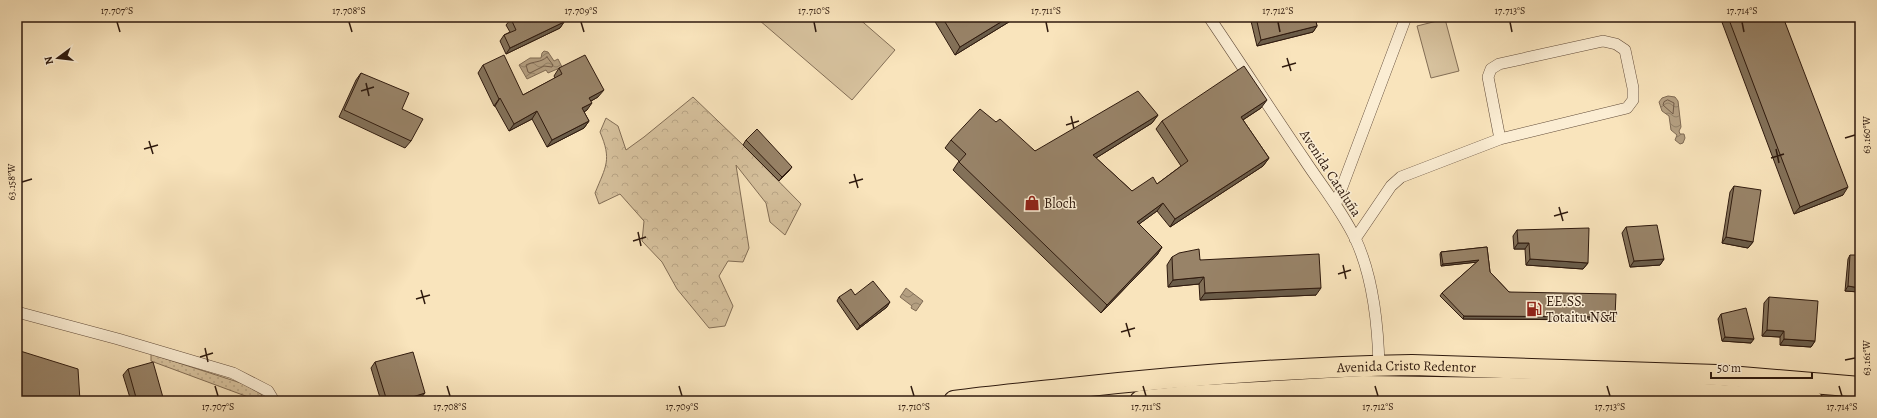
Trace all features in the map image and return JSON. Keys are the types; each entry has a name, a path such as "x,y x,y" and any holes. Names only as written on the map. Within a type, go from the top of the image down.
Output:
{"highway":[{"name":"Avenida Cristo Redentor","path":"954,401 1112,383 1219,374 1412,365 1717,374 1860,387"},
{"name":"Avenida Cristo Redentor","path":"1140,401 1363,386 1511,394 1641,390 1813,401"}],"street":[{"name":"Avenida Cataluña","path":"1209,17 1321,184 1336,203 1355,239 1371,286 1378,340 1379,366"},
{"path":"1336,203 1406,17"},
{"path":"1355,239 1400,177 1500,139 1627,108 1633,100 1633,88 1625,50 1603,40 1499,64 1491,69 1488,77 1500,139"},
{"path":"17,312 118,339 232,373 268,391 274,401"}],"green space":[{"path":"762,17 857,17 895,50 852,100 759,20"},
{"path":"1445,19 1459,71 1431,78 1417,26"},
{"path":"693,97 801,204 785,235 770,222 766,203 736,165 749,248 743,262 728,261 719,276 733,306 725,326 709,328 677,289 662,262 642,241 644,221 620,194 599,204 595,193 606,163 606,150 600,132 606,118 618,126 626,150"},
{"path":"151,354 244,384 261,394 265,401 259,401 151,361"}],"water":[{"path":"544,51 548,52 554,61 558,59 562,67 548,73 546,70 527,79 519,65 530,58 541,58"},
{"path":"1668,96 1675,97 1678,101 1681,127 1679,131 1680,134 1684,134 1685,138 1683,143 1680,144 1675,140 1677,135 1671,130 1669,116 1662,111 1659,102 1662,98"},
{"path":"906,288 923,301 916,311 900,297"}],"building":[{"path":"514,17 531,17 532,19 535,17 562,17 564,22 510,48 504,35 516,30 511,19"},
{"path":"942,17 1009,17 960,47"},
{"path":"1256,17 1315,17 1317,26 1261,40"},
{"path":"1728,17 1783,17 1848,187 1800,207"},
{"path":"504,55 523,95 562,74 559,68 585,55 604,90 589,98 592,103 582,108 589,121 552,140 537,111 514,124 500,98 499,99 483,65"},
{"path":"1244,66 1267,100 1241,117 1269,158 1175,219 1163,203 1137,222 1162,247 1107,305 959,162 966,154 951,140 980,109 996,122 1000,119 1035,151 1138,91 1158,115 1093,155 1132,191 1153,177 1157,184 1188,161 1162,121"},
{"path":"361,73 409,93 402,109 423,119 411,141 344,110"},
{"path":"757,129 792,167 782,177 746,140"},
{"path":"1734,186 1761,190 1753,242 1726,237"},
{"path":"1657,225 1664,259 1634,261 1626,227"},
{"path":"1589,228 1588,263 1530,259 1529,243 1518,243 1517,230"},
{"path":"1487,247 1490,272 1509,292 1616,294 1615,317 1464,316 1442,293 1479,260 1443,264 1441,252"},
{"path":"1199,249 1200,260 1319,254 1321,288 1205,293 1204,277 1173,280 1172,257 1179,253"},
{"path":"1850,255 1860,255 1860,288 1848,286"},
{"path":"873,281 890,302 860,326 839,297 851,289 855,295"},
{"path":"1769,297 1818,301 1815,341 1784,339 1784,331 1767,330"},
{"path":"1746,308 1754,339 1725,337 1721,314"},
{"path":"17,350 78,369 80,401 17,401"},
{"path":"413,352 425,393 400,401 387,401 375,362"},
{"path":"153,362 164,401 137,401 128,369"}],"place":[{"name":"Bloch","path":"1032,203"},
{"name":"EE.SS. Totaitu N&T","path":"1534,309"}]}
